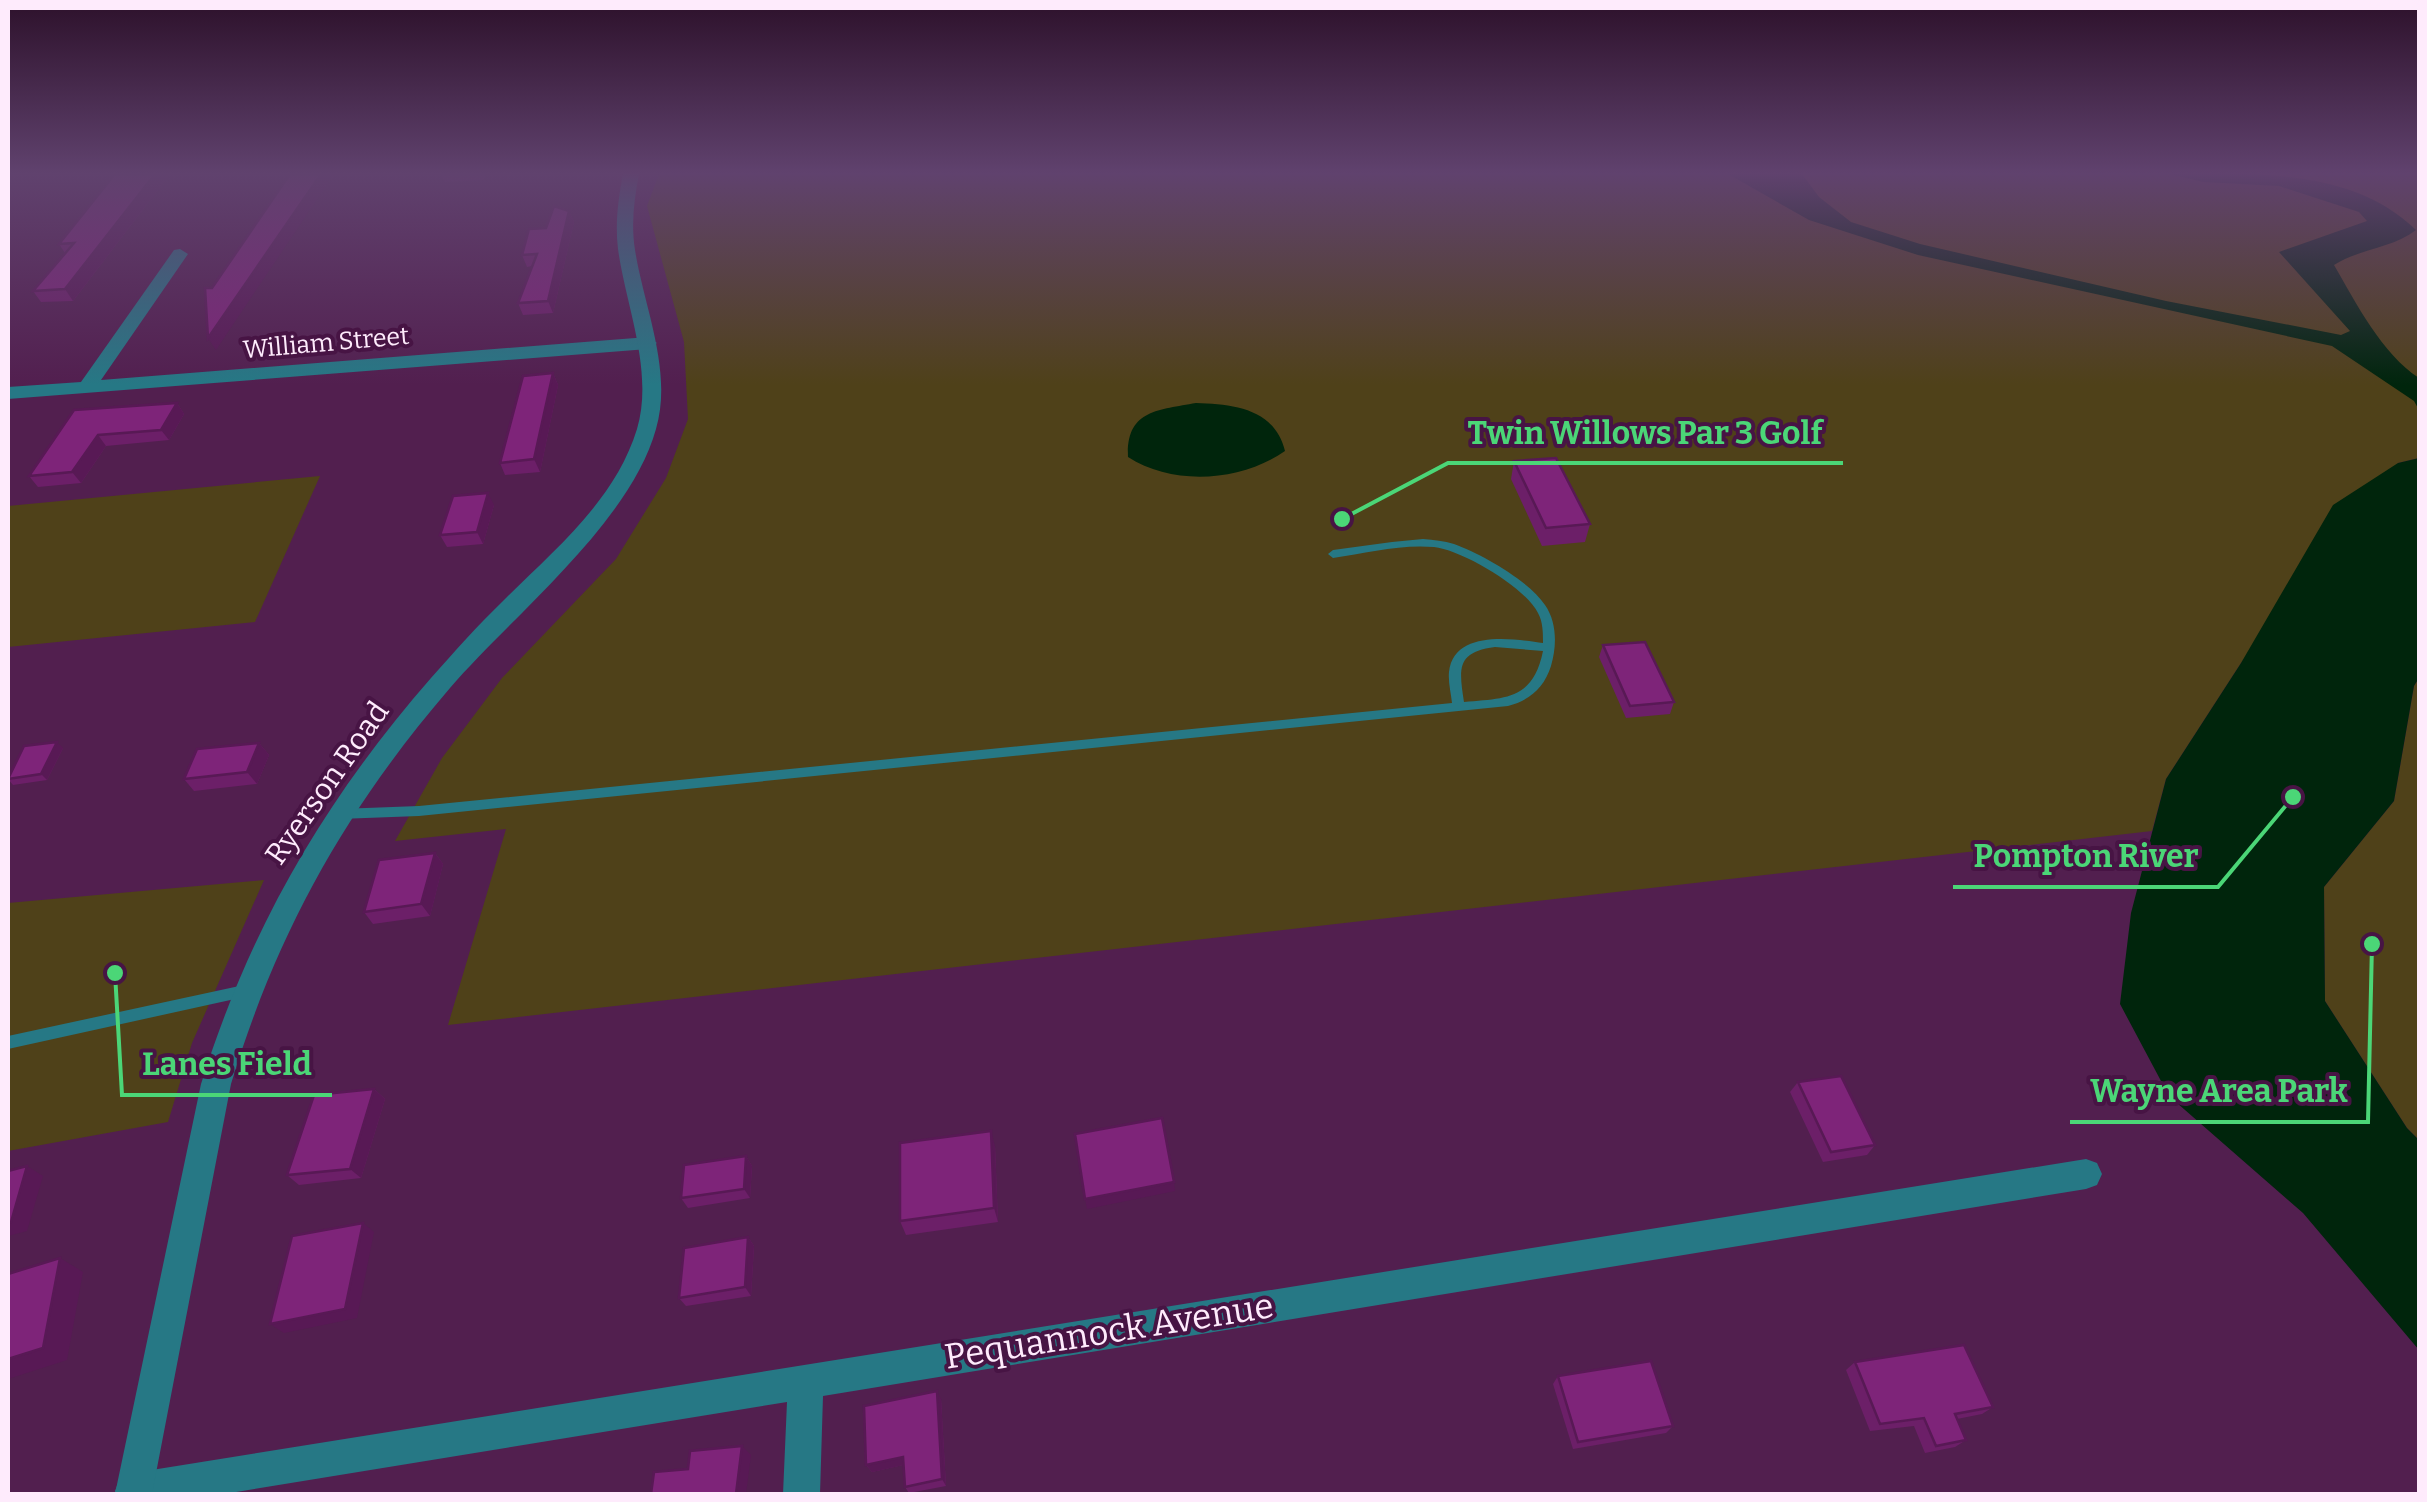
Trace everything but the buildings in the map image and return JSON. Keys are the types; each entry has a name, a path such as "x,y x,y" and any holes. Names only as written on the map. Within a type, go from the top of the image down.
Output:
{"street":[{"name":"Ryerson Road","path":"133,1493 216,1084 244,991 296,880 337,814 451,670 615,494 647,433 653,405 648,343 628,244"},
{"path":"87,387 180,254"},
{"name":"William Street","path":"8,394 648,343"},
{"name":"Pequannock Avenue","path":"133,1493 806,1379 2086,1174"},
{"path":"802,1494 806,1379"}],"lane":[{"path":"337,814 419,811 1508,702 1530,692 1546,666 1550,629 1539,606 1507,578 1449,546 1430,544 1333,554"},
{"path":"1460,707 1455,667 1462,654 1480,646 1506,643 1548,648"},
{"path":"8,1043 244,991"}],"shaded area":[{"path":"657,244 2419,244 2419,458 2398,463 2241,663 2166,779 2152,831 448,1025 506,829 395,841 442,758 502,678 616,559 666,478 688,419 684,342"},
{"path":"1884,244 1920,244 2166,301 2341,335 2350,331 2279,252 2301,244 2387,244 2334,265 2382,342 2419,378 2419,410 2414,401 2332,346 1918,255"},
{"path":"1196,403 1251,412 1272,426 1285,451 1248,469 1206,476 1165,473 1128,457 1132,430 1139,421 1157,411"},
{"path":"2419,458 2419,678 2414,686 2394,801 2324,887 2325,1001 2407,1128 2419,1140 2419,1350 2303,1213 2169,1096 2120,1004 2131,913 2166,779 2241,663 2333,505 2398,463"},
{"path":"320,476 255,622 8,647 8,506"},
{"path":"2419,678 2419,1140 2407,1128 2325,1001 2324,887 2394,801 2414,686"},
{"path":"264,880 192,1043 168,1122 8,1151 8,903"}],"place":[{"name":"Twin Willows Par 3 Golf","path":"1342,519"},
{"name":"Pompton River","path":"2293,797"},
{"name":"Wayne Area Park","path":"2372,944"},
{"name":"Lanes Field","path":"115,973"}]}
